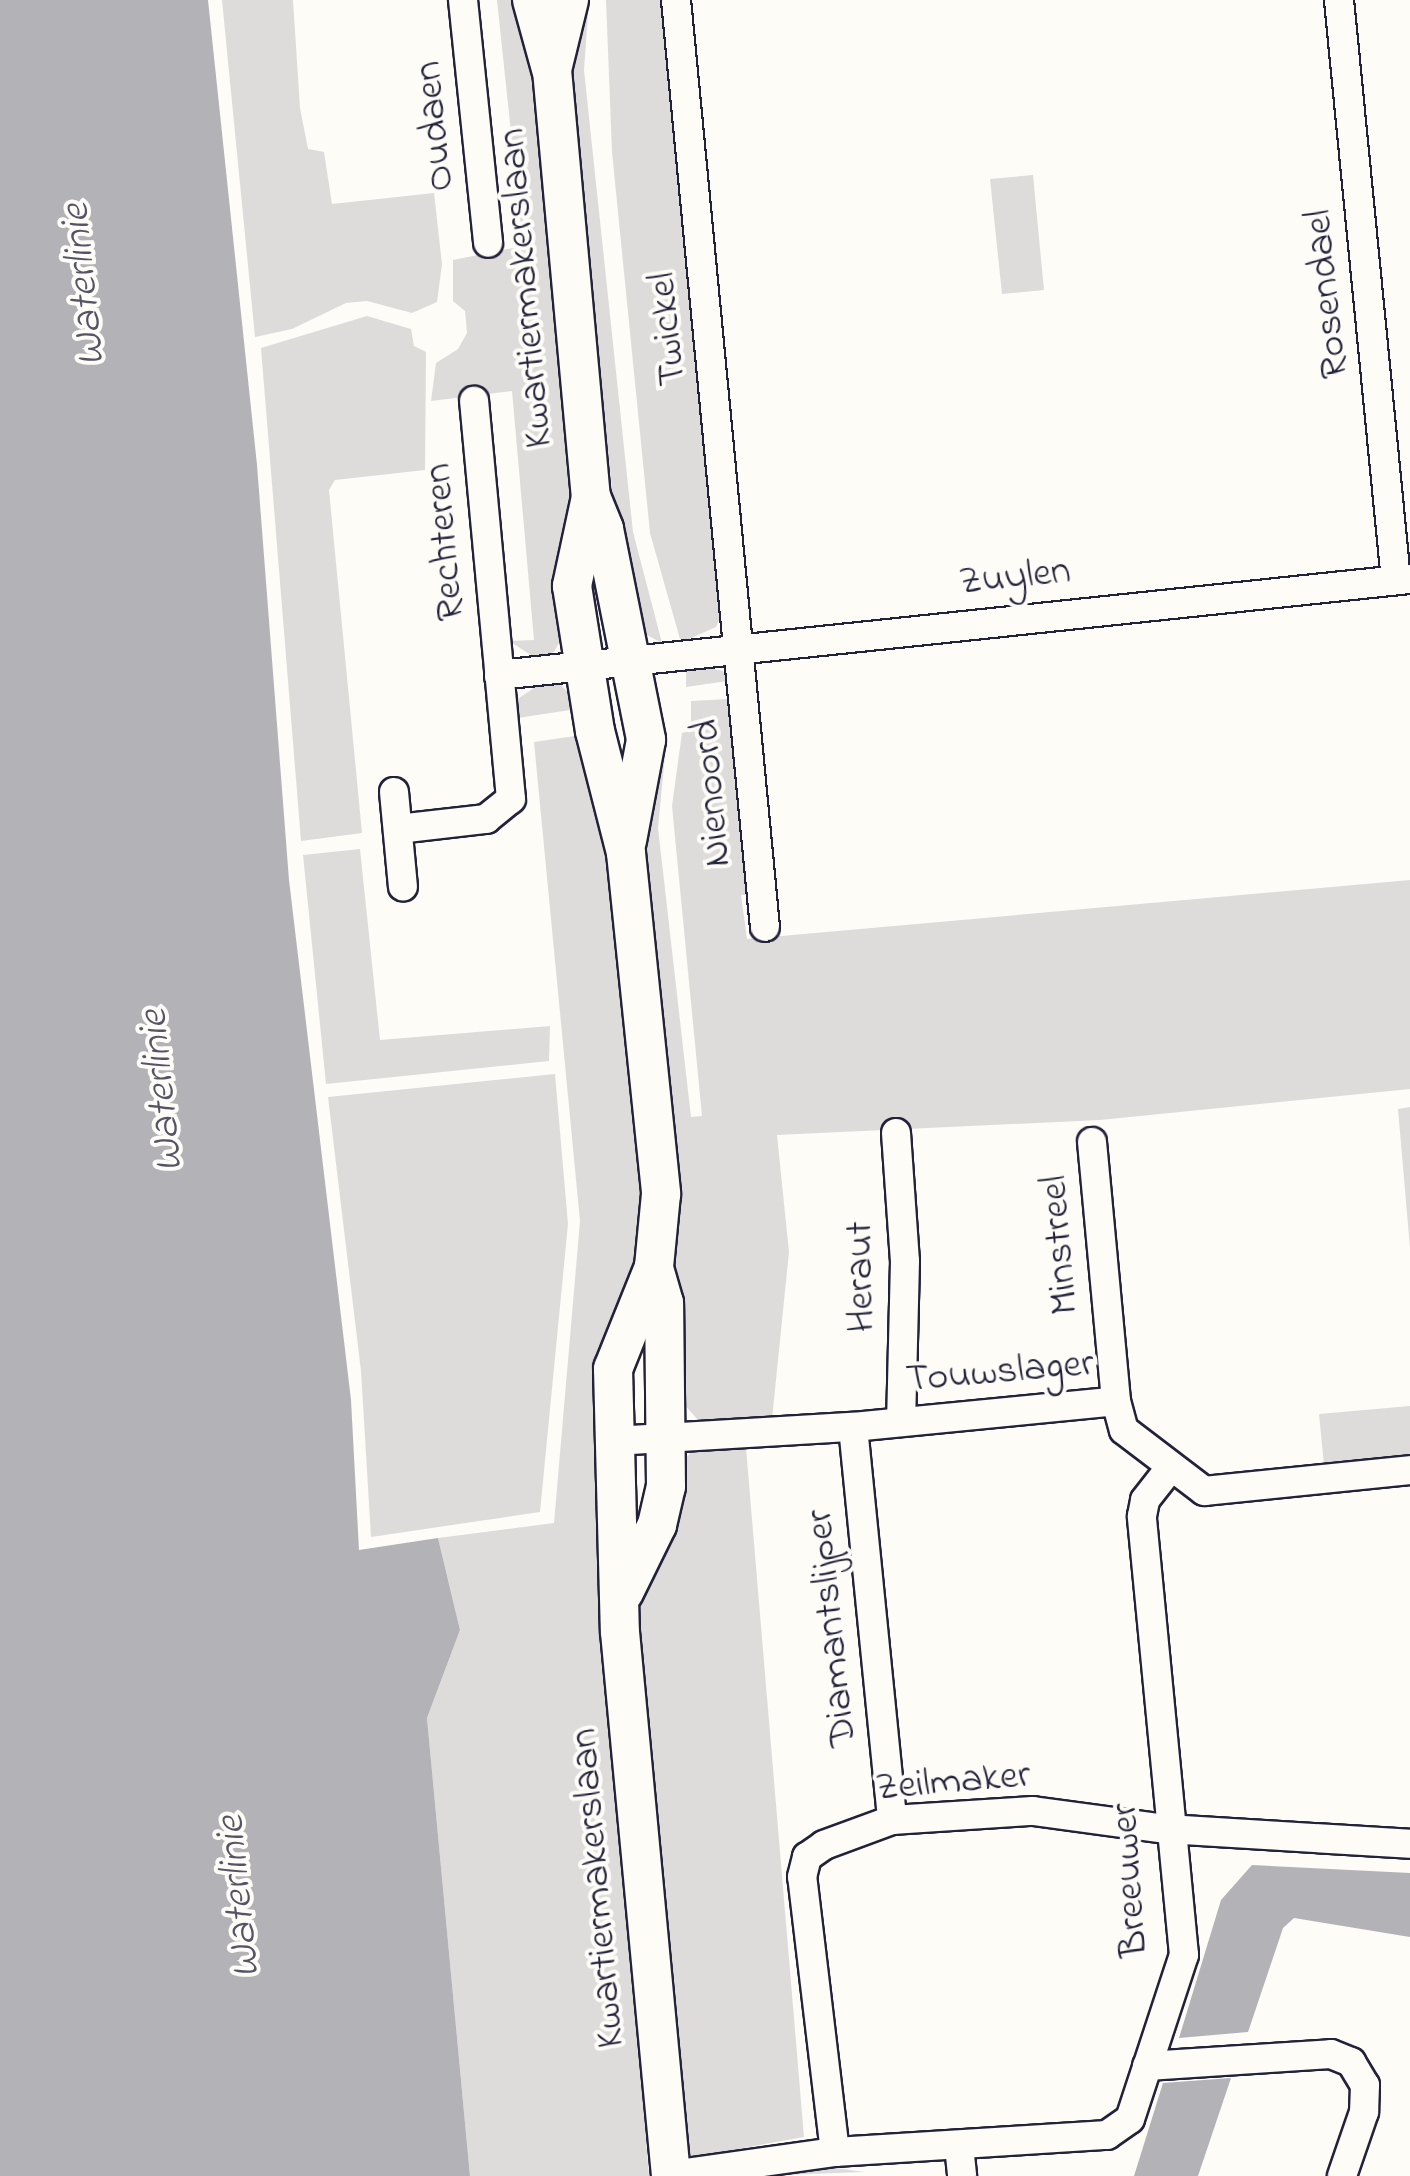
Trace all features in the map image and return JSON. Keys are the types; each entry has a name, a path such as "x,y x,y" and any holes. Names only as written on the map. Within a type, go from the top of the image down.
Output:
{"main road":[{"name":"Kwartiermakerslaan","path":"532,0 552,70 591,497 604,530 646,740 626,853"},
{"name":"Kwartiermakerslaan","path":"552,70 568,0"},
{"name":"Kwartiermakerslaan","path":"591,497 572,586 583,667 626,853 661,1194 654,1267 613,1369 615,1552 624,1592 620,1632 671,2176"},
{"name":"Kwartiermakerslaan","path":"624,1592 658,1525 666,1438 664,1303 654,1267"}],"street":[{"name":"Oudaen","path":"464,0 488,243"},
{"name":"Twickel","path":"676,0 740,651"},
{"name":"Rosendael","path":"1339,0 1403,580"},
{"name":"Rechteren","path":"398,829 486,819 510,799 474,401"},
{"name":"Zuylen","path":"630,664 1403,580"},
{"name":"Nienoord","path":"740,651 765,927"},
{"path":"498,675 630,664"},
{"path":"394,792 403,887"},
{"name":"Heraut","path":"896,1133 905,1261 901,1421"},
{"name":"Minstreel","path":"1092,1142 1116,1401"},
{"name":"Touwslager","path":"614,1441 853,1427 1116,1401 1124,1430 1193,1487 1215,1491 1410,1470"},
{"name":"Diamantslijper","path":"853,1427 892,1820"},
{"name":"Breeuwer","path":"671,2176 835,2152 959,2146 1121,2131 1184,1956 1168,1829 1142,1516 1145,1500 1169,1469"},
{"name":"Zeilmaker","path":"835,2152 802,1877 806,1857 824,1845 892,1820 1033,1811 1168,1829 1410,1844"},
{"path":"1147,2066 1331,2054 1351,2062 1365,2084 1364,2112 1342,2176"},
{"path":"959,2146 962,2176"}],"shaded area":[{"path":"222,0 293,0 300,108 308,149 324,152 332,204 434,193 442,264 437,302 412,313 367,301 346,303 292,329 255,337"},
{"path":"497,0 522,0 535,63 580,514 563,635 554,652 537,659 509,641 534,640 512,391 431,401 436,363 458,349 467,333 465,311 453,301 453,260 523,246"},
{"path":"579,0 589,0 584,70 633,532 662,643 639,631 621,573 567,63"},
{"path":"606,0 665,0 723,611 716,627 689,639 680,639 650,533 612,152"},
{"path":"1033,175 1044,290 1002,294 990,179"},
{"path":"367,316 411,329 414,346 426,352 425,470 335,480 329,490 362,833 301,841 261,348"},
{"path":"697,665 723,671 728,681 686,687 686,672"},
{"path":"540,684 560,684 583,708 518,718 516,700"},
{"path":"728,699 749,895 741,895 747,939 1410,880 1410,1089 1100,1120 777,1135 789,1252 772,1419 698,1420 674,1393 641,845 653,736 667,734 658,828 691,1117 702,1116 672,806 682,733 691,730 691,701"},
{"path":"575,736 579,746 592,744 643,1190 641,1270 603,1361 615,1754 649,2176 470,2176 427,1718 460,1630 438,1538 554,1523 580,1221 534,742"},
{"path":"360,849 380,1040 550,1026 549,1061 326,1084 303,855"},
{"path":"555,1074 568,1224 540,1512 371,1537 361,1371 328,1097"},
{"path":"1410,1107 1410,1248 1398,1109"},
{"path":"1410,1406 1410,1458 1324,1465 1319,1414"},
{"path":"746,1448 804,2137 687,2158 637,1631 642,1575 675,1470 694,1449"},
{"path":"829,2167 864,2172 754,2176"}],"water":[{"name":"Waterlinie","path":"0,0 208,0 257,465 289,880 351,1400 359,1550 438,1538 460,1630 427,1718 470,2176 0,2176"},
{"path":"1252,1865 1410,1873 1410,1937 1294,1918 1283,1928 1248,2032 1179,2038 1221,1900"},
{"path":"1231,2078 1198,2176 1134,2176 1163,2083"}]}
